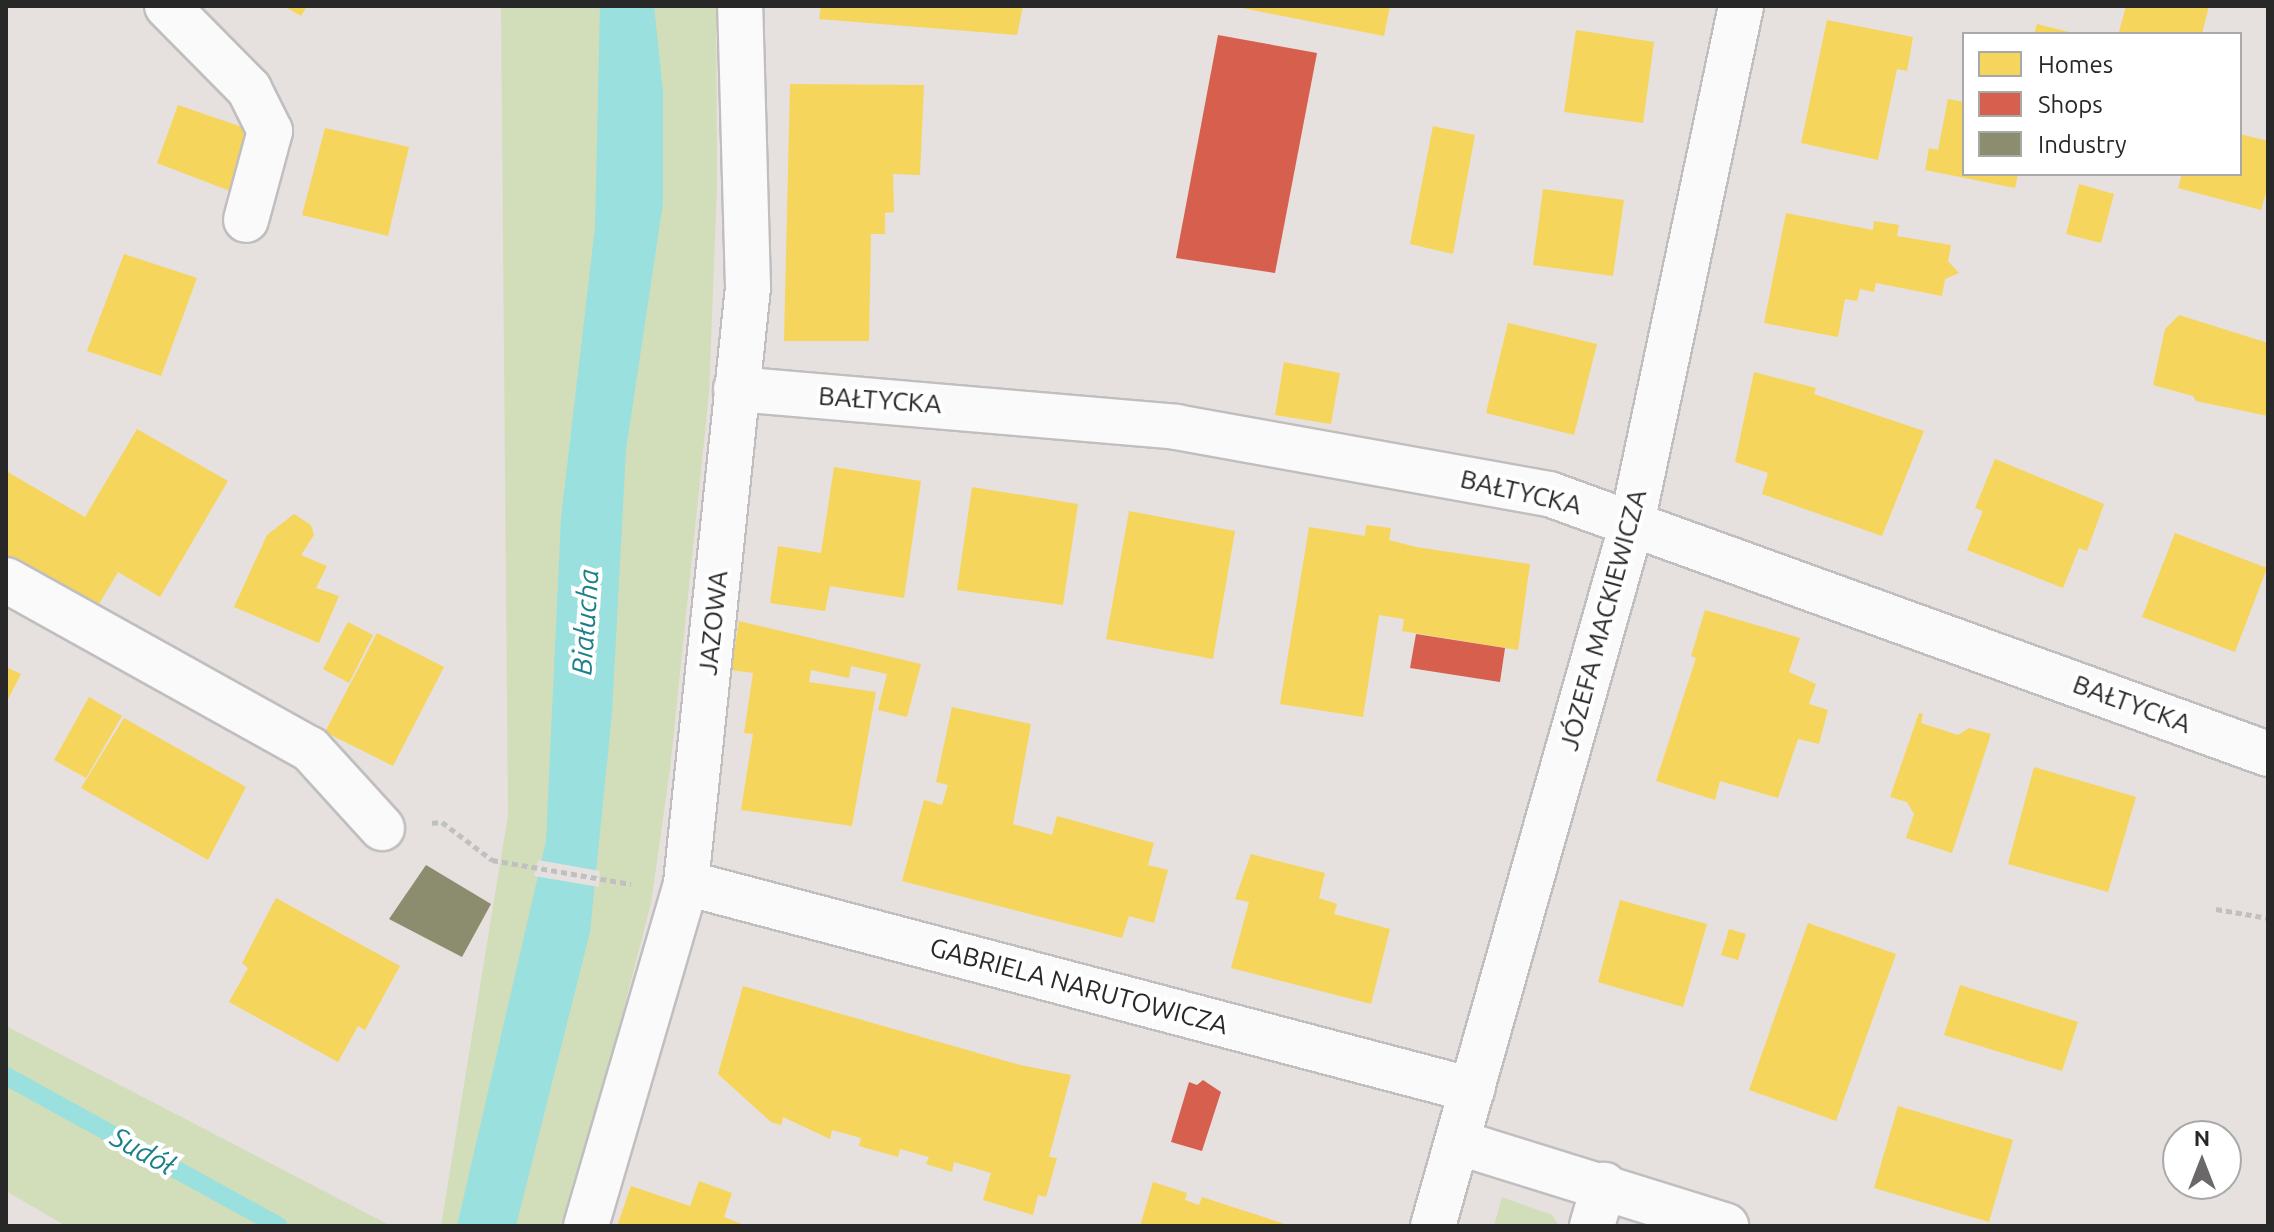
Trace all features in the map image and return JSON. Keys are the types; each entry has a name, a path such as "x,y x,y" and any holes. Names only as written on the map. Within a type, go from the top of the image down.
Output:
{"street":[{"path":"167,6 249,89 270,131 246,220"},
{"name":"JAZOWA","path":"586,1226 686,883 748,287 740,6"},
{"name":"JÓZEFA MACKIEWICZA","path":"1433,1226 1632,523 1741,6"},
{"name":"BAŁTYCKA","path":"736,389 1176,427 1507,485 1632,523 2268,754"},
{"path":"6,580 310,749 382,828"},
{"name":"GABRIELA NARUTOWICZA","path":"686,883 1472,1090"},
{"path":"1457,1142 1604,1185 1726,1226"},
{"path":"1592,1226 1604,1185"}],"path":[{"path":"442,822 492,860 633,885"},
{"path":"2216,909 2268,918"}],"green space":[{"path":"501,6 716,6 717,185 709,393 670,769 651,903 590,1140 560,1226 441,1226 508,815"},
{"path":"6,1026 391,1226 66,1226 6,1191"},
{"path":"1502,1197 1552,1215 1559,1226 1494,1226"}],"water":[{"name":"Białucha","path":"600,6 654,6 663,91 663,203 626,450 612,713 590,932 516,1226 457,1226 546,841 561,518 595,227"}],"pier":[{"path":"538,860 600,871 599,887 534,876"}],"building: Homes":[{"path":"284,6 307,6 301,16"},
{"path":"821,6 1023,6 1017,35 819,19"},
{"path":"1232,6 1390,6 1384,36"},
{"path":"2126,6 2209,6 2202,32 2119,32"},
{"path":"1827,20 1913,37 1907,71 1897,69 1878,160 1801,143"},
{"path":"2037,24 2069,32 2035,32"},
{"path":"1576,30 1654,42 1643,123 1564,112"},
{"path":"790,84 924,85 920,175 893,174 894,212 885,213 885,234 871,234 869,341 784,341"},
{"path":"1948,99 1962,102 1962,176 2018,176 2015,188 1925,170 1929,148 1938,150"},
{"path":"178,105 248,129 230,191 157,163"},
{"path":"1433,126 1475,135 1453,254 1410,244"},
{"path":"325,128 409,147 388,236 302,215"},
{"path":"2242,134 2268,141 2268,186 2261,210 2178,188 2181,176 2242,176"},
{"path":"2079,184 2114,194 2101,243 2066,234"},
{"path":"1543,189 1624,200 1613,276 1533,265"},
{"path":"1786,213 1873,230 1874,221 1899,225 1897,236 1951,245 1948,261 1959,273 1945,279 1942,296 1876,283 1874,292 1860,289 1857,301 1845,299 1838,337 1764,323"},
{"path":"124,254 197,278 161,376 87,351"},
{"path":"2179,315 2268,343 2268,416 2196,401 2193,396 2153,385 2165,329"},
{"path":"1508,323 1597,344 1574,435 1486,413"},
{"path":"1284,362 1340,373 1331,424 1275,415"},
{"path":"1754,372 1816,388 1814,394 1924,431 1882,536 1762,494 1768,473 1735,462"},
{"path":"137,429 228,481 160,597 118,572 96,609 51,577 44,588 6,565 6,471 85,517"},
{"path":"1995,459 2104,504 2087,551 2079,548 2063,588 1967,550 1983,511 1975,508"},
{"path":"834,467 921,481 904,598 830,586 825,611 770,603 778,546 821,553"},
{"path":"972,487 1078,504 1063,605 957,590"},
{"path":"1129,511 1235,531 1213,659 1106,639"},
{"path":"294,514 311,525 314,535 301,555 327,566 316,588 339,596 319,643 234,607 267,535"},
{"path":"1366,525 1391,528 1389,540 1416,547 1530,564 1518,650 1402,631 1404,619 1379,615 1363,717 1280,704 1309,527 1365,536"},
{"path":"2175,533 2267,568 2235,652 2142,617"},
{"path":"1705,610 1800,638 1789,672 1816,684 1809,704 1828,710 1819,744 1798,739 1778,798 1720,781 1715,800 1656,781 1696,658 1691,656"},
{"path":"739,621 921,664 907,717 878,710 887,674 851,666 849,678 811,670 809,682 876,692 852,826 741,810 753,734 744,733 753,673 731,670"},
{"path":"348,622 373,635 349,683 323,669"},
{"path":"377,633 444,667 393,766 325,732"},
{"path":"6,667 21,674 6,703"},
{"path":"89,697 122,716 86,778 54,760"},
{"path":"952,707 1031,724 1013,824 1052,835 1057,816 1154,843 1148,865 1168,870 1154,923 1129,916 1122,938 902,881 924,800 942,805 948,785 936,782"},
{"path":"1919,713 1923,714 1921,723 1958,735 1969,728 1991,734 1952,853 1906,838 1914,814 1907,802 1890,797"},
{"path":"124,718 246,787 208,860 81,788"},
{"path":"2034,767 2136,797 2108,892 2008,864"},
{"path":"1251,854 1325,873 1319,898 1337,904 1334,914 1390,929 1371,1004 1231,968 1249,902 1235,899"},
{"path":"276,898 400,966 365,1030 358,1026 338,1062 229,1002 248,968 242,963"},
{"path":"1620,900 1707,924 1683,1007 1598,982"},
{"path":"1808,923 1896,954 1836,1121 1749,1090"},
{"path":"1729,929 1746,934 1738,960 1721,955"},
{"path":"1960,985 2078,1022 2062,1071 1944,1035"},
{"path":"743,986 1020,1065 1071,1075 1049,1157 1057,1158 1046,1197 1038,1195 1033,1215 983,1200 991,1173 954,1162 952,1172 926,1164 929,1157 900,1149 898,1157 859,1146 861,1138 832,1130 830,1139 783,1117 781,1125 771,1122 718,1074"},
{"path":"1898,1106 2013,1140 1989,1222 1874,1188"},
{"path":"699,1181 732,1193 724,1217 747,1226 617,1226 631,1186 690,1206"},
{"path":"1153,1182 1187,1193 1185,1200 1199,1205 1202,1197 1291,1226 1140,1226"}],"building: Shops":[{"path":"1218,35 1317,53 1275,273 1176,258"},
{"path":"1416,634 1505,648 1500,682 1410,668"},
{"path":"1203,1080 1221,1092 1202,1151 1171,1142 1189,1082 1197,1085"}],"building: Industry":[{"path":"426,865 491,904 462,957 389,919"}],"waterway":[{"name":"Sudół","path":"6,1076 279,1226"}]}
